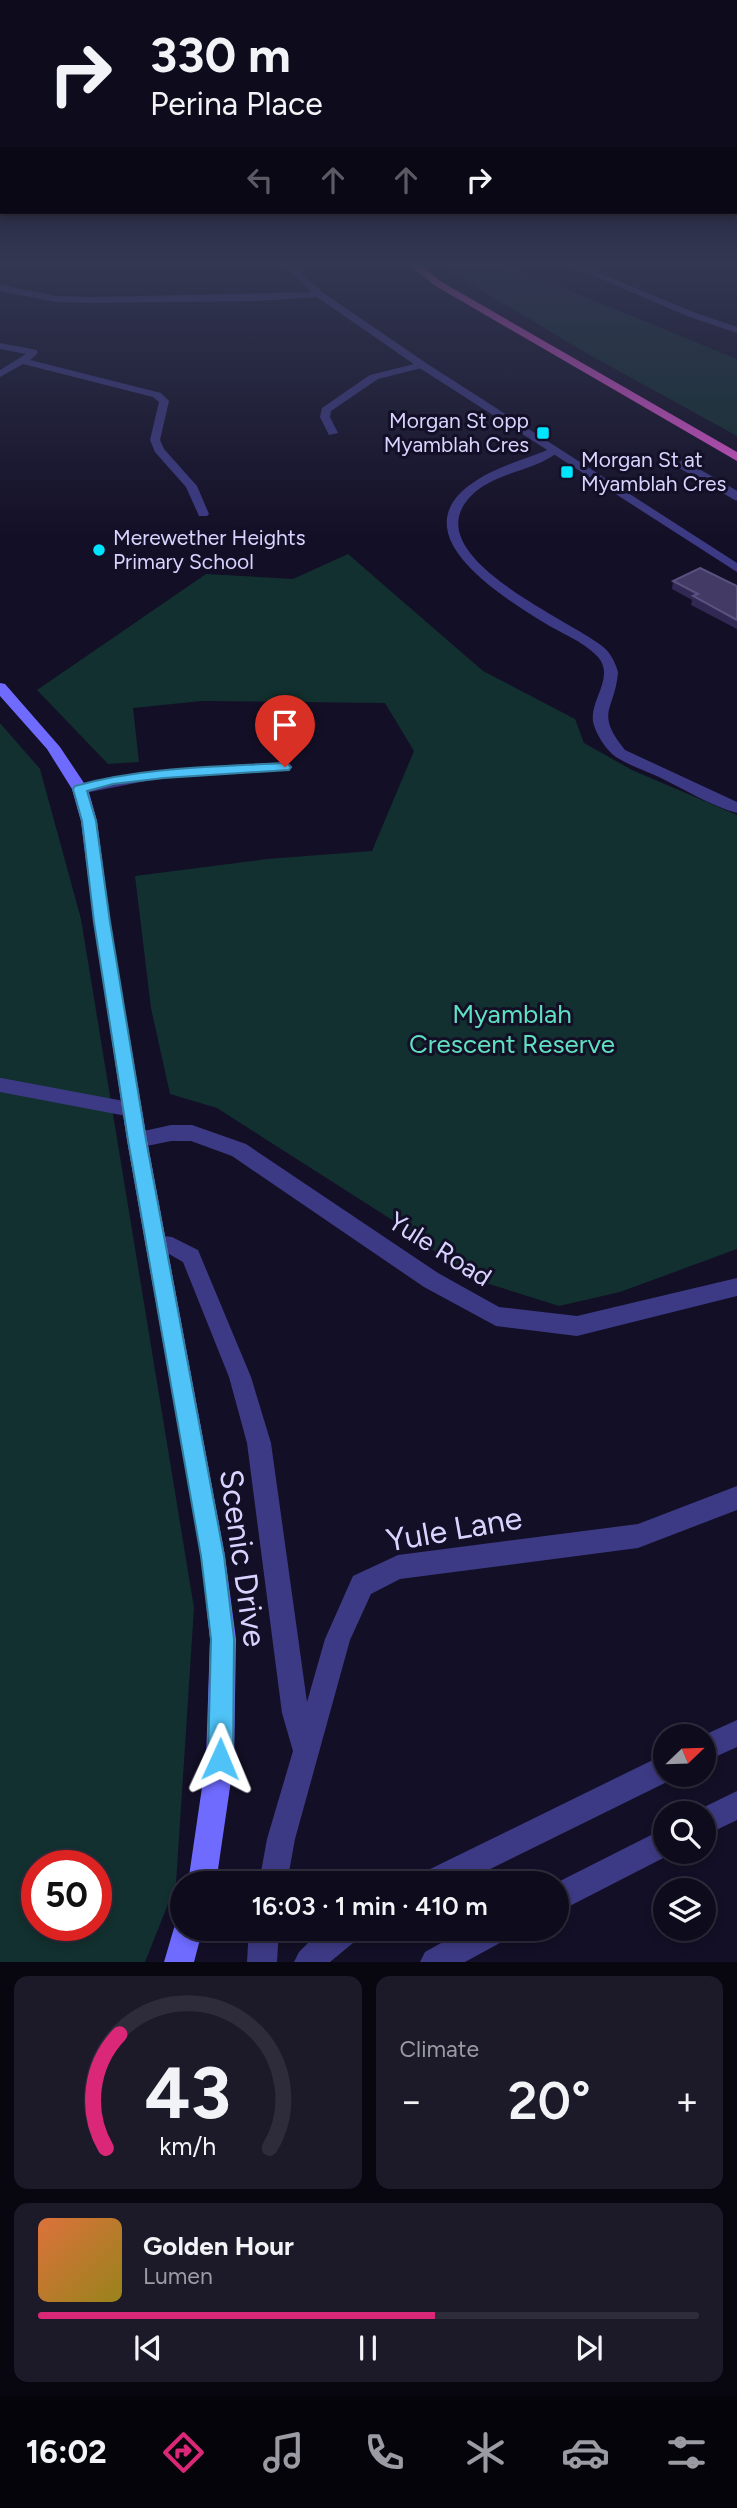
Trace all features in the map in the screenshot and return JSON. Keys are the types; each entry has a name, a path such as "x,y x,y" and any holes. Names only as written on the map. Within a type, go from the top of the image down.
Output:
{"highway":[{"path":"560,355 737,457"}],"main road":[{"name":"Scenic Drive","path":"0,687 53,747 80,789 89,821 102,922 137,1140 213,1556 223,1639 220,1759 204,1871"},
{"path":"179,1962 185,1941"}],"street":[{"path":"0,374 31,355"},
{"path":"407,355 737,568"},
{"path":"23,361 157,395 164,401 155,440 159,450 191,486 202,514"},
{"path":"333,432 325,417 326,410 374,377 422,365"},
{"path":"554,451 472,488 454,511 450,526 456,544 475,565 534,611 597,649 608,662 611,676 600,710 599,725 605,738 620,753 737,808"},
{"path":"80,789 112,780 164,774 285,767"},
{"name":"Yule Road","path":"137,1140 171,1133 192,1133 239,1150 431,1280 496,1316 577,1326 737,1287"},
{"name":"Scenic Drive","path":"155,1244 172,1245 191,1256 240,1377 259,1443 295,1713 306,1751"},
{"name":"Yule Lane","path":"275,1871 281,1839 338,1639 362,1585 398,1567 638,1536 737,1498"},
{"path":"716,1743 737,1733"},
{"path":"456,1871 653,1774"},
{"path":"716,1816 737,1805"},
{"path":"569,1892 653,1848"},
{"path":"262,1962 263,1941"},
{"path":"309,1962 330,1941"},
{"path":"435,1962 475,1941"}],"lane":[{"path":"683,465 737,496"},
{"path":"0,1085 133,1110"}],"green space":[{"path":"589,355 726,355 737,359 737,436"},
{"name":"Myamblah Crescent Reserve","path":"348,554 483,671 575,719 584,743 632,770 737,815 737,1249 620,1292 559,1306 470,1278 400,1225 217,1108 170,1094 151,1008 135,876 267,859 372,851 414,751 385,703 202,701 133,708 139,762 108,764 37,690 206,574 293,579"},
{"path":"0,723 40,769 81,919 194,1608 177,1871 170,1871 170,1899 145,1962 0,1962"}],"building":[{"path":"700,568 737,586 737,620 693,596 698,594 673,581"}],"place":[{"name":"Morgan St opp Myamblah Cres","path":"543,433"},
{"name":"Morgan St at Myamblah Cres","path":"567,472"},
{"name":"Merewether Heights Primary School","path":"99,550"}],"route":[{"path":"220,1759 223,1639 213,1556 137,1140 102,922 89,821 80,789 112,780 164,774 285,767"}]}
